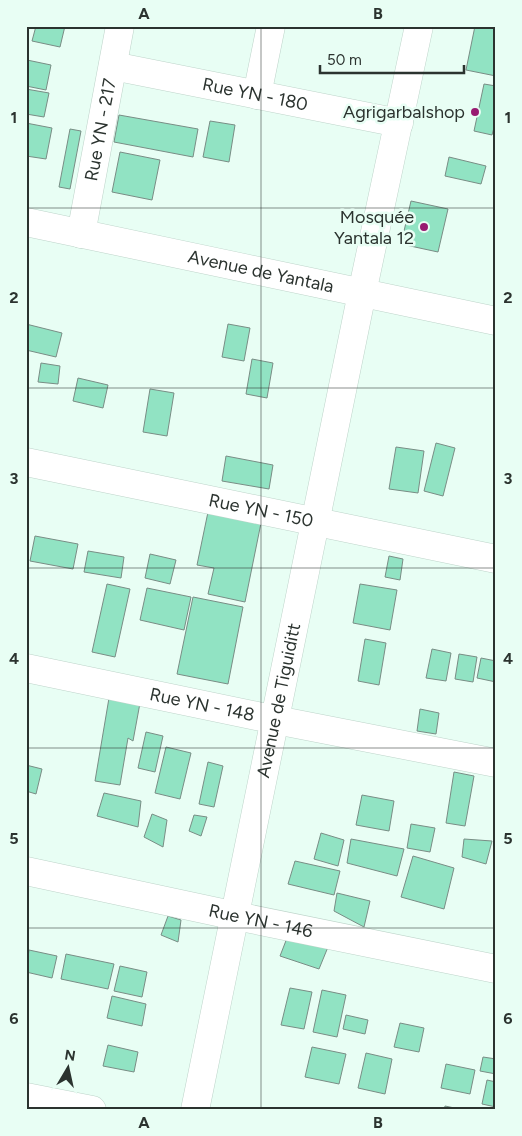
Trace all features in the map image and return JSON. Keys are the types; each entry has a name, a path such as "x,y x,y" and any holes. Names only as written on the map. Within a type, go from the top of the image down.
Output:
{"street":[{"name":"Rue YN - 217","path":"81,234 120,26"},
{"path":"257,95 271,26"},
{"name":"Avenue de Tiguiditt","path":"195,1110 362,293 420,26"},
{"name":"Rue YN - 180","path":"113,66 399,122"},
{"name":"Avenue de Yantala","path":"26,222 496,321"},
{"name":"Rue YN - 150","path":"26,462 496,559"},
{"name":"Rue YN - 148","path":"26,668 496,763"},
{"name":"Rue YN - 146","path":"26,871 496,969"},
{"path":"26,1097 92,1110"}],"building":[{"path":"26,26 29,26 26,43"},
{"path":"36,26 65,26 60,47 32,41"},
{"path":"475,26 496,29 496,76 466,70"},
{"path":"27,60 51,65 46,90 26,86"},
{"path":"484,84 496,86 496,120 492,135 474,131"},
{"path":"26,89 49,93 44,117 26,114"},
{"path":"119,115 198,129 193,157 114,142"},
{"path":"210,121 235,125 229,162 203,157"},
{"path":"26,123 52,128 46,159 26,156"},
{"path":"70,129 81,131 70,189 59,187"},
{"path":"120,152 160,160 152,200 112,192"},
{"path":"449,157 486,166 481,184 445,176"},
{"name":"Mosquée Yantala 12","path":"411,201 448,209 438,252 401,244"},
{"path":"26,324 62,333 56,357 26,350"},
{"path":"228,324 250,328 244,361 222,357"},
{"path":"252,359 273,363 267,398 246,394"},
{"path":"41,363 60,366 58,384 38,382"},
{"path":"78,378 108,385 103,408 73,401"},
{"path":"150,389 174,393 167,436 143,432"},
{"path":"436,443 455,448 443,496 424,491"},
{"path":"396,447 424,451 418,493 389,489"},
{"path":"226,456 273,465 269,489 222,481"},
{"path":"208,512 261,523 245,602 208,594 214,568 197,565"},
{"path":"35,536 78,544 73,569 30,561"},
{"path":"88,551 124,557 121,578 84,572"},
{"path":"150,554 176,560 170,584 145,578"},
{"path":"389,556 403,559 400,580 385,577"},
{"path":"107,584 130,589 115,657 92,652"},
{"path":"360,584 397,590 390,630 353,623"},
{"path":"147,588 191,597 184,630 140,620"},
{"path":"193,597 243,607 228,684 177,674"},
{"path":"365,639 386,643 379,685 358,681"},
{"path":"432,649 451,653 446,681 426,678"},
{"path":"459,654 477,657 473,682 455,679"},
{"path":"481,658 496,661 496,682 477,678"},
{"path":"109,698 140,703 133,741 128,738 120,785 95,781"},
{"path":"420,709 439,713 436,734 417,731"},
{"path":"146,732 163,736 155,772 138,768"},
{"path":"166,747 191,753 180,799 155,793"},
{"path":"208,762 223,766 214,807 199,804"},
{"path":"26,765 42,769 36,794 26,791"},
{"path":"454,772 474,776 465,826 446,823"},
{"path":"104,793 141,801 138,827 97,816"},
{"path":"362,795 394,801 389,831 356,825"},
{"path":"152,814 167,820 163,847 144,837"},
{"path":"194,815 207,817 201,836 189,831"},
{"path":"411,824 435,828 430,852 407,848"},
{"path":"321,833 344,840 338,866 314,859"},
{"path":"351,839 404,849 397,876 347,863"},
{"path":"464,839 492,841 486,864 462,857"},
{"path":"413,856 454,868 444,909 401,897"},
{"path":"295,861 340,871 334,895 288,884"},
{"path":"337,893 370,901 364,927 334,911"},
{"path":"168,916 181,920 178,942 161,935"},
{"path":"287,938 328,947 319,969 280,956"},
{"path":"29,950 57,956 52,978 26,972"},
{"path":"66,954 114,964 108,989 61,979"},
{"path":"120,966 147,972 142,997 114,991"},
{"path":"290,988 312,992 304,1029 281,1025"},
{"path":"322,990 346,995 337,1037 313,1032"},
{"path":"112,996 146,1004 142,1026 107,1018"},
{"path":"346,1015 368,1020 365,1034 343,1029"},
{"path":"400,1023 424,1028 419,1052 394,1047"},
{"path":"108,1045 138,1052 134,1072 103,1066"},
{"path":"312,1047 346,1054 339,1084 305,1077"},
{"path":"366,1053 392,1059 385,1094 358,1088"},
{"path":"483,1057 496,1059 496,1074 480,1071"},
{"path":"446,1064 475,1070 470,1094 441,1088"},
{"path":"487,1080 496,1082 496,1107 482,1104"},
{"path":"445,1106 464,1110 444,1110"}],"place":[{"name":"Agrigarbalshop","path":"475,112"},
{"name":"Mosquée Yantala 12","path":"424,227"}]}
